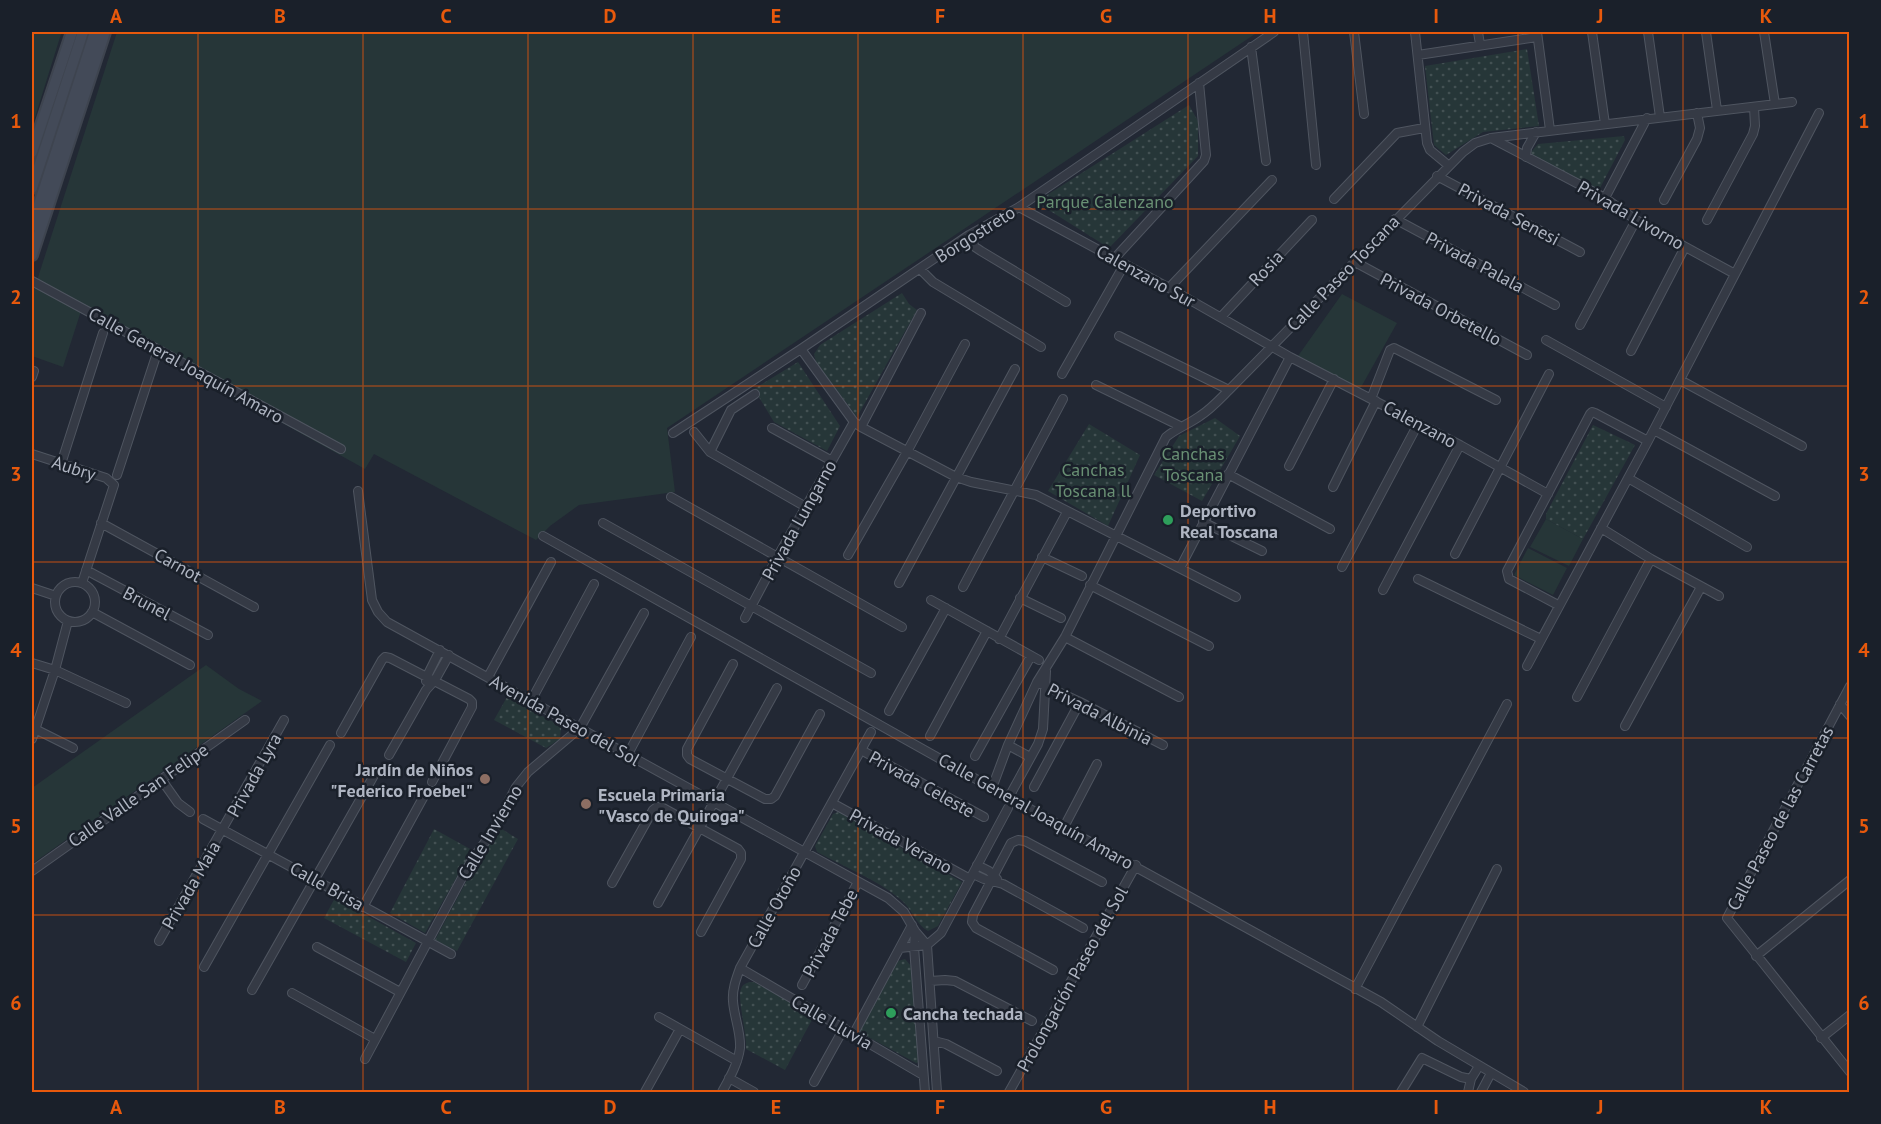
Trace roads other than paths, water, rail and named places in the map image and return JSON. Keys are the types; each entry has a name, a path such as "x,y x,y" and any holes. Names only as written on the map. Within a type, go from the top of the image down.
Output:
{"main road":[{"path":"32,152 72,32"},
{"path":"32,188 83,32"},
{"path":"32,255 95,32"},
{"path":"32,226 105,32"}],"street":[{"name":"Borgostreto","path":"673,432 801,349 969,235 1019,207 1274,32"},
{"path":"1303,32 1316,165"},
{"path":"1354,32 1364,114"},
{"path":"1415,32 1424,128 1430,150 1448,165"},
{"path":"1478,32 1480,44"},
{"path":"1592,32 1605,124"},
{"path":"1648,32 1660,117"},
{"path":"1706,32 1717,111"},
{"path":"1764,32 1775,104"},
{"path":"1418,55 1537,34 1550,130"},
{"path":"1251,46 1266,161"},
{"path":"1114,259 1204,161 1206,154 1199,83"},
{"name":"Calle Paseo Toscana","path":"992,788 1008,745 1166,436 1207,411 1229,390 1463,152 1491,138 1792,102"},
{"path":"1707,220 1753,134 1754,106"},
{"path":"1664,200 1697,139 1700,128 1697,112"},
{"path":"1527,666 1654,430 1819,113"},
{"path":"1605,198 1647,118"},
{"path":"1334,198 1397,133 1424,128"},
{"path":"1526,157 1527,148 1536,132"},
{"name":"Privada Livorno","path":"1491,138 1605,198 1636,220 1735,274"},
{"name":"Privada Senesi","path":"1437,176 1580,252"},
{"path":"1168,288 1272,180"},
{"name":"Calenzano Sur","path":"1019,207 1290,357"},
{"name":"Privada Palala","path":"1395,219 1555,304"},
{"name":"Rosia","path":"1221,317 1312,220"},
{"path":"1580,325 1636,220"},
{"path":"969,235 975,247 1066,302"},
{"path":"1631,351 1685,247"},
{"name":"Privada Orbetello","path":"1355,262 1527,355"},
{"path":"1062,374 1124,265"},
{"path":"920,268 933,282 1041,347"},
{"name":"Calle General Joaquín Amaro","path":"32,281 340,449"},
{"name":"Privada Lungarno","path":"746,618 832,461 857,425 921,313"},
{"path":"61,464 103,333"},
{"path":"1119,336 1229,390"},
{"path":"1546,340 1666,407"},
{"path":"848,555 965,344"},
{"path":"1333,487 1374,400 1390,350 1394,348 1496,400"},
{"path":"801,349 857,425 971,483 1036,495 1236,597"},
{"path":"117,475 158,350"},
{"path":"1180,568 1290,357"},
{"name":"Calenzano","path":"1290,357 1460,445 1548,494"},
{"path":"899,583 1015,369"},
{"path":"1455,554 1549,374"},
{"path":"1289,466 1334,379"},
{"path":"1680,380 1802,446"},
{"path":"1096,385 1180,426"},
{"path":"710,452 731,410 755,394"},
{"path":"963,586 1063,399"},
{"path":"1558,605 1509,579 1507,571 1592,412 1648,441"},
{"path":"1342,567 1418,424"},
{"path":"772,428 832,461"},
{"path":"1654,430 1775,496"},
{"path":"694,432 710,452 806,507"},
{"path":"1383,590 1460,445"},
{"name":"Aubry","path":"32,454 106,478 114,485 101,523"},
{"path":"1228,474 1330,529"},
{"path":"1628,478 1747,547"},
{"name":"Avenida Paseo del Sol","path":"358,491 372,600 378,612 387,622 888,898 904,912 927,945"},
{"path":"671,497 902,627"},
{"path":"999,639 1067,512"},
{"path":"1203,522 1262,551"},
{"path":"81,583 101,523"},
{"name":"Carnot","path":"101,523 254,607"},
{"path":"603,523 872,673"},
{"path":"1601,528 1651,559 1719,596"},
{"name":"Calle General Joaquín Amaro","path":"543,536 992,788 1381,1002 1417,1027 1524,1092"},
{"path":"1042,557 1082,576"},
{"path":"1577,697 1651,559"},
{"path":"488,677 551,562"},
{"name":"Brunel","path":"86,570 208,635"},
{"path":"1418,579 1541,639"},
{"path":"71,582 81,583 91,590 95,601 92,612 86,619 77,622 68,621 60,616 55,607 56,596 62,587 71,582"},
{"path":"531,701 594,584"},
{"path":"1090,585 1209,646"},
{"path":"1625,726 1701,587"},
{"path":"32,588 56,596"},
{"path":"1020,598 1060,618"},
{"path":"931,600 1035,658 975,756"},
{"path":"889,711 946,608"},
{"path":"92,612 190,664"},
{"name":"Calle Invierno","path":"365,1059 471,861 491,834 516,787 528,772 580,728 645,614"},
{"path":"32,739 55,670 68,621"},
{"path":"930,736 987,631"},
{"path":"628,753 691,637"},
{"path":"1065,637 1179,697"},
{"path":"426,690 427,676 440,650"},
{"path":"388,755 449,655"},
{"path":"341,733 385,657 435,680 469,699 472,707 432,782"},
{"path":"32,663 55,670 126,703"},
{"path":"733,664 687,750 687,755 727,779 765,799 771,799 775,796 820,714"},
{"path":"1009,797 1038,744 1042,729 1041,684"},
{"name":"Privada Albinia","path":"1041,684 1163,745"},
{"name":"Calle Paseo de las Carretas","path":"1756,956 1727,918 1850,686"},
{"path":"658,903 777,688"},
{"path":"1034,787 1080,702"},
{"path":"1355,989 1507,704"},
{"path":"1840,704 1850,716"},
{"name":"Calle Valle San Felipe","path":"32,871 245,720"},
{"name":"Privada Lyra","path":"223,829 284,720"},
{"path":"35,729 73,748"},
{"name":"Calle Otoño","path":"722,1092 740,1049 740,1036 733,1001 735,982 740,969 871,732"},
{"path":"204,967 330,745"},
{"path":"1008,745 1030,757"},
{"name":"Privada Celeste","path":"861,750 984,817"},
{"path":"1064,827 1097,764"},
{"path":"252,990 377,770"},
{"path":"161,779 178,803 190,812"},
{"path":"363,907 424,796"},
{"name":"Privada Verano","path":"832,802 971,877 993,879"},
{"path":"612,883 653,810 657,807 663,808 738,849 741,859 701,932"},
{"path":"900,948 927,945 940,933 1008,808"},
{"name":"Calle Brisa","path":"203,819 451,954"},
{"name":"Privada Maia","path":"159,941 223,829"},
{"path":"1053,970 976,928 972,922 973,915 1011,843 1018,840 1025,841 1101,882"},
{"path":"977,865 993,879 1083,928"},
{"name":"Prolongación Paseo del Sol","path":"1009,1092 1136,866"},
{"path":"1417,1027 1497,869"},
{"path":"1850,880 1756,956 1850,1072"},
{"name":"Privada Tebe","path":"802,985 858,882"},
{"path":"913,928 925,1092"},
{"path":"853,1035 913,928"},
{"path":"927,945 937,1092"},
{"path":"316,947 400,992"},
{"name":"Calle Lluvia","path":"740,969 923,1075"},
{"path":"930,981 955,981 1032,1021"},
{"path":"292,993 375,1039"},
{"path":"1821,1038 1850,1015"},
{"path":"659,1017 737,1060"},
{"path":"814,1082 844,1028"},
{"path":"645,1092 680,1029"},
{"path":"934,1041 946,1044 997,1071"},
{"path":"1401,1092 1422,1058 1461,1077 1471,1079"},
{"path":"1468,1092 1471,1079 1479,1066"},
{"path":"1485,1091 1491,1073"},
{"path":"729,1078 754,1092"}],"place":[{"name":"Deportivo Real Toscana","path":"1168,520"},
{"name":"Jardín de Niños \"Federico Froebel\"","path":"485,779"},
{"name":"Escuela Primaria \"Vasco de Quiroga\"","path":"586,804"},
{"name":"Cancha techada","path":"891,1013"}],"park label":[{"name":"Parque Calenzano","path":"1105,201"},
{"name":"Canchas Toscana","path":"1193,463"},
{"name":"Canchas Toscana ll","path":"1093,479"}]}
